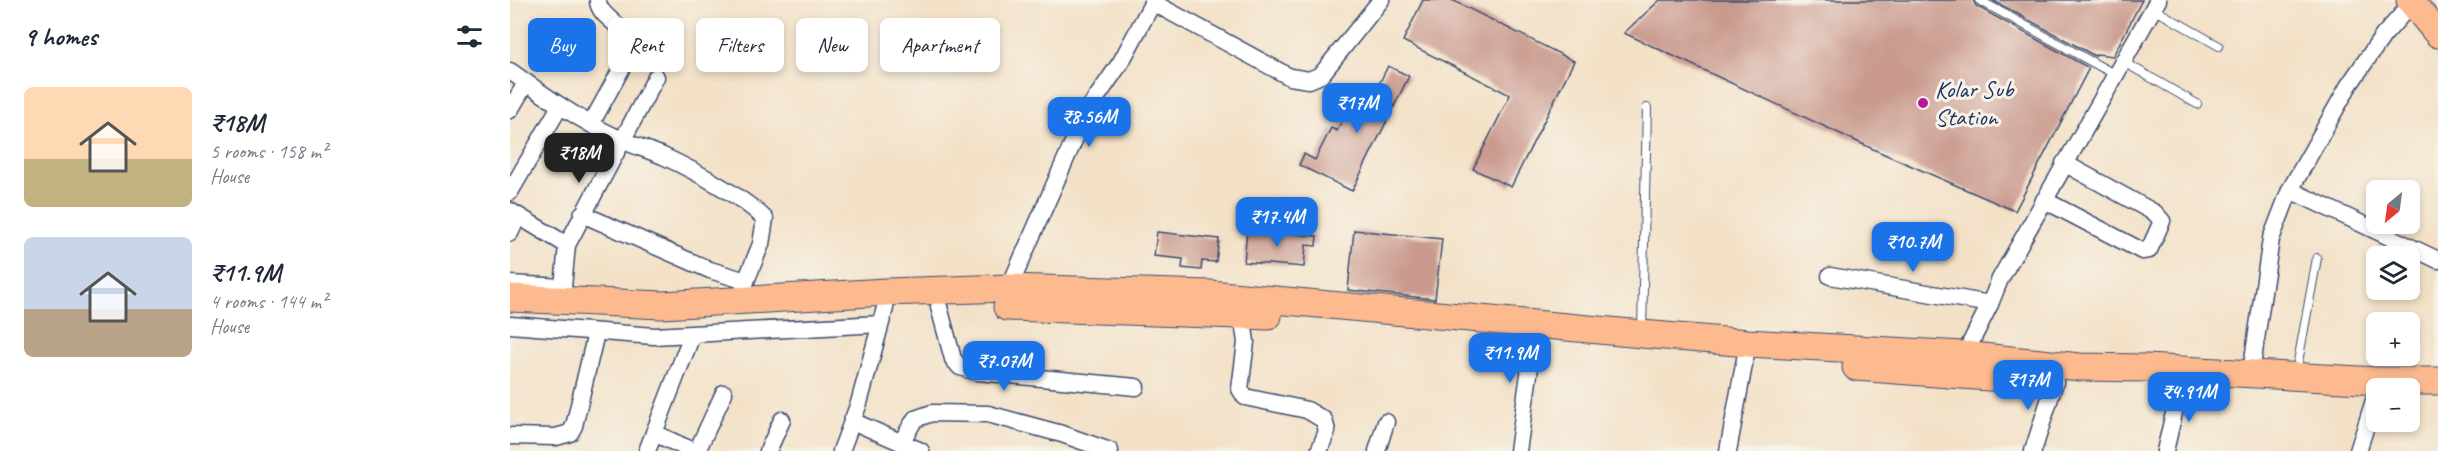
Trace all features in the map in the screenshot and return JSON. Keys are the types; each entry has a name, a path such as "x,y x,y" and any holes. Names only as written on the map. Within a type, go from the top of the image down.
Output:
{"main road":[{"path":"2411,2 2438,33"},
{"path":"510,298 662,305 743,291 884,308 1009,288 1210,294 1534,334 1642,334 1747,351"},
{"path":"510,311 553,301 579,319 884,308 1014,306 1242,315 1961,365 2252,373 2296,376 2366,389"},
{"path":"1961,365 2055,382 2180,388 2366,391"},
{"path":"2420,384 2438,381"},
{"path":"2420,396 2438,396"}],"street":[{"path":"591,124 635,44 632,37 600,10 598,0"},
{"path":"1009,288 1086,113 1121,62 1153,1 1290,77 1309,80 1321,75 1381,0"},
{"path":"2252,373 2271,239 2290,190 2349,85 2383,36 2411,2"},
{"path":"1961,365 2000,279 2155,4"},
{"path":"510,71 560,106 591,124 621,140 686,167 751,205 765,219 761,244 743,291 710,270 582,214"},
{"path":"510,284 553,301 567,245 656,77"},
{"path":"510,110 526,82"},
{"path":"510,192 560,106"},
{"path":"2044,200 2142,250 2149,250 2162,221 2155,213 2064,163"},
{"path":"2290,190 2438,260"},
{"path":"510,234 514,214 567,245"},
{"path":"1830,276 1990,304"},
{"path":"939,307 953,358 960,367 977,372 1136,387"},
{"path":"510,325 596,333 692,335 884,308 852,421 841,451"},
{"path":"1242,315 1246,342 1240,388 1245,397 1307,410 1324,420 1327,431 1319,451"},
{"path":"510,436 556,437 570,433 574,426 596,333"},
{"path":"1518,451 1534,334"},
{"path":"647,451 692,335"},
{"path":"1728,451 1747,351"},
{"path":"2033,451 2055,382"},
{"path":"2165,451 2180,388"},
{"path":"654,433 695,451 724,393"},
{"path":"902,441 915,419 932,413 988,414 1062,434 1110,451"},
{"path":"768,451 783,420"},
{"path":"852,421 921,451"},
{"path":"1377,451 1386,422"},
{"path":"2358,451 2366,426"}],"lane":[{"path":"1979,0 2197,104"},
{"path":"2155,4 2219,46"},
{"path":"1642,334 1647,108"},
{"path":"2296,376 2317,258"}],"building":[{"path":"1423,0 1452,0 1574,61 1511,187 1473,169 1510,95 1403,41"},
{"name":"Kolar Sub Station","path":"1660,0 1973,0 1976,6 2089,68 2015,211 1875,150 1624,33"},
{"path":"1992,0 2142,0 2113,56 2097,54 2095,56"},
{"path":"1388,66 1409,76 1352,191 1299,165 1304,154 1315,160 1331,128 1337,131 1352,101 1367,108"},
{"path":"1247,230 1317,236 1316,246 1306,245 1304,267 1244,262"},
{"path":"1354,230 1442,239 1435,299 1348,290"},
{"path":"1157,232 1219,239 1216,262 1202,261 1201,270 1182,268 1183,259 1154,256"}],"place":[{"name":"Kolar Sub Station","path":"1923,103"}]}
